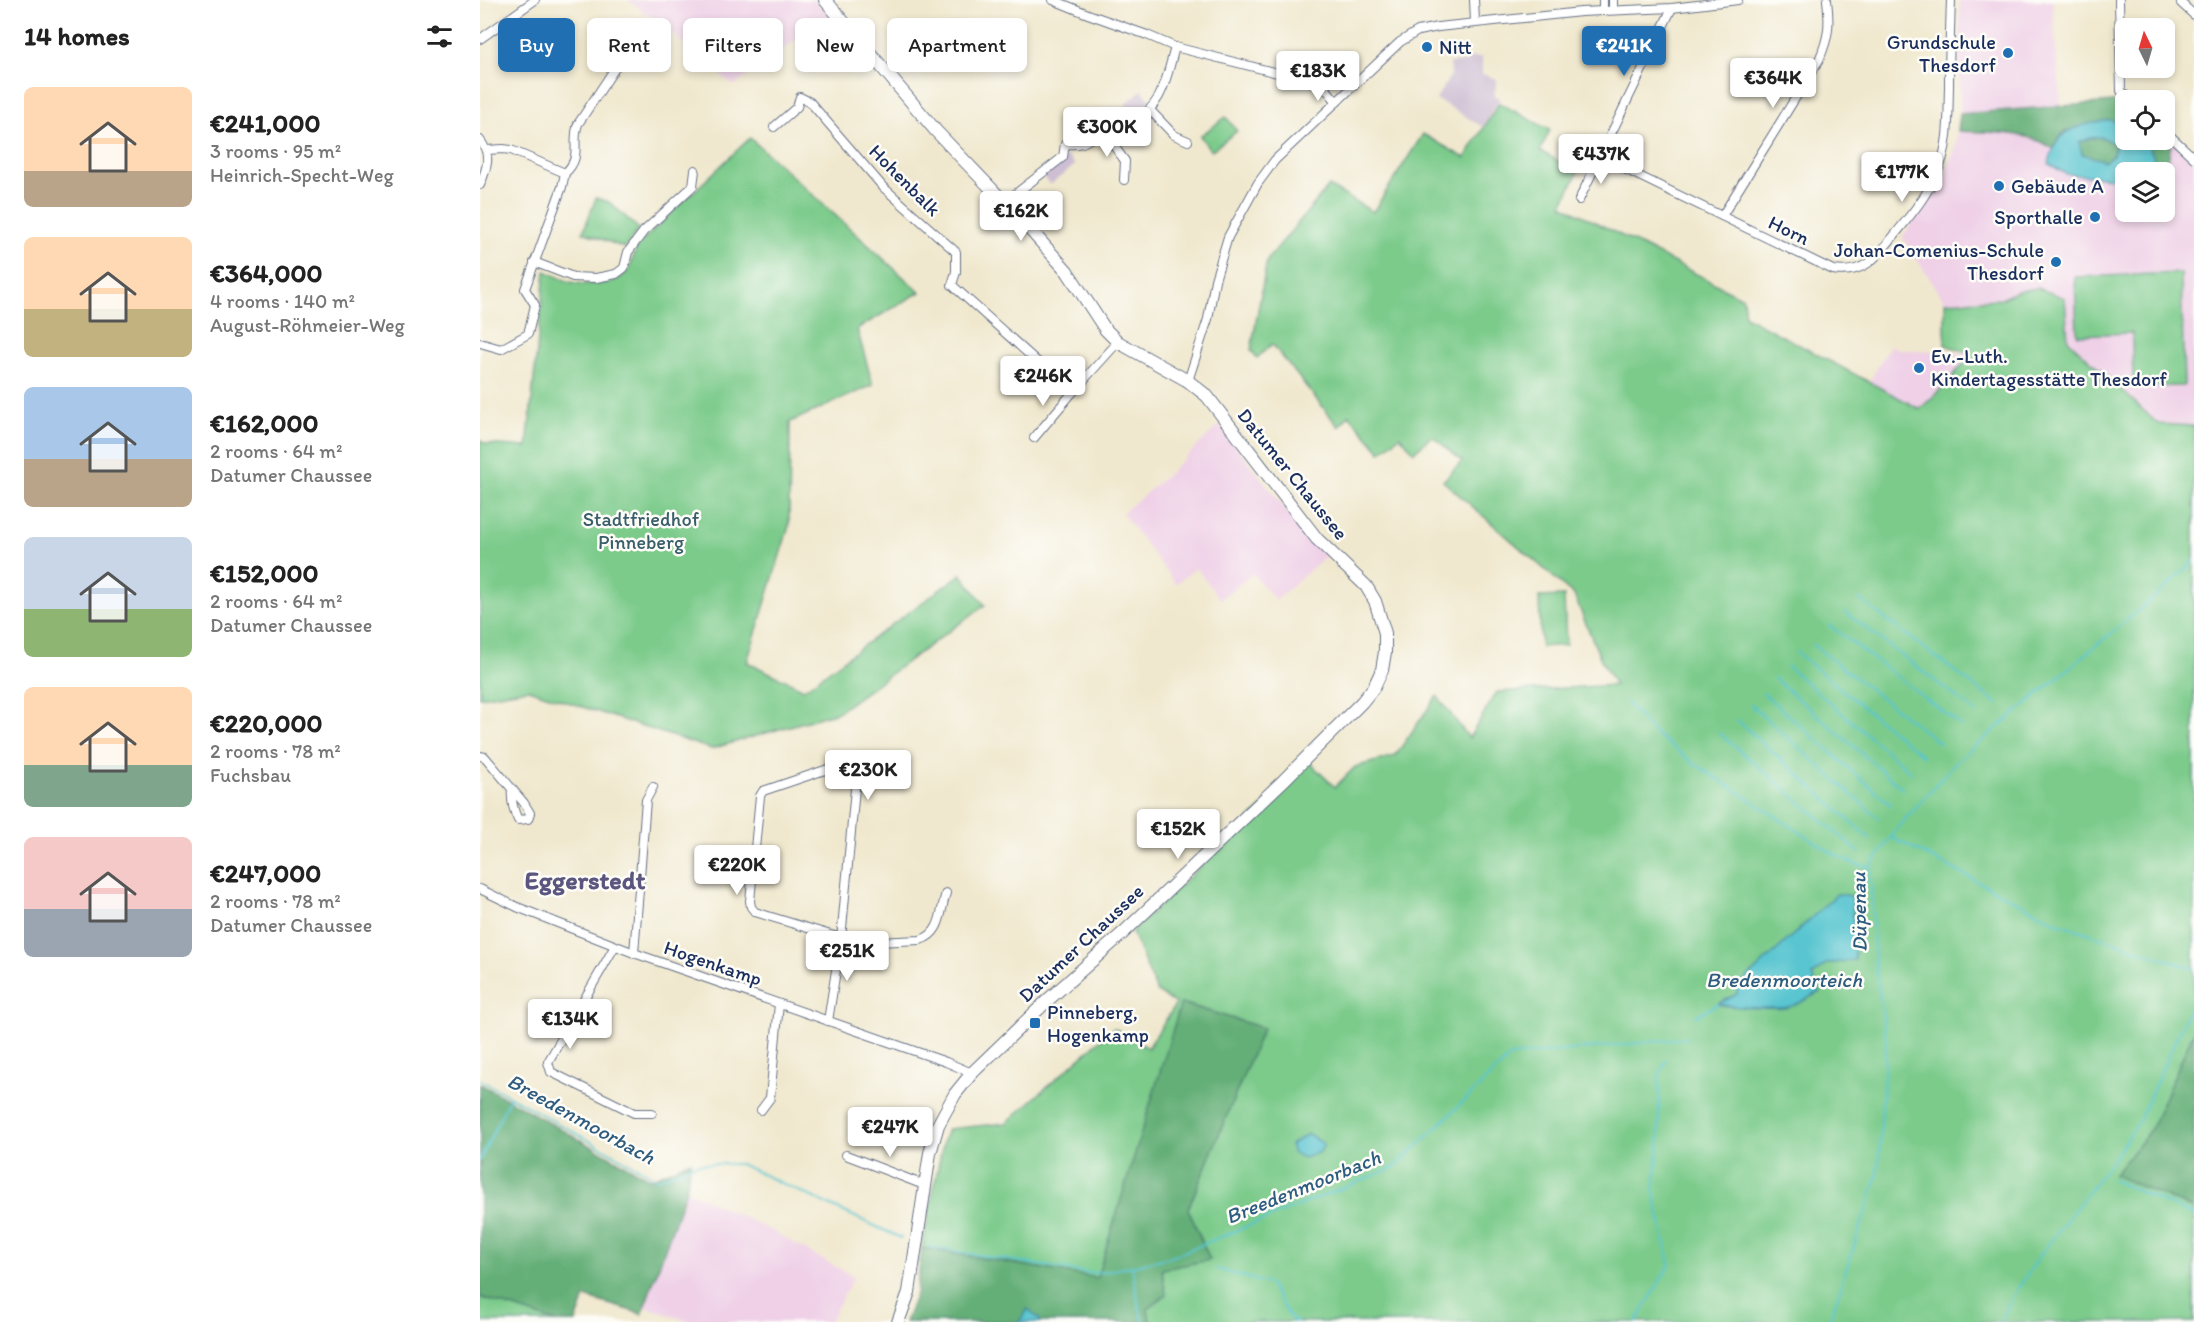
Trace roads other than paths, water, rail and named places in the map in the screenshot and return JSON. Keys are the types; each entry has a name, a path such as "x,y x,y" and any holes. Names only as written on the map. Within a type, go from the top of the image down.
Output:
{"street":[{"path":"480,39 535,0"},
{"name":"Datumer Chaussee","path":"825,0 936,131 1005,202 1067,271 1105,329 1118,342 1188,381 1208,396 1317,539 1366,586 1375,601 1385,633 1382,670 1374,687 1362,702 1299,766 972,1074 955,1094 938,1125 924,1185 909,1292 898,1322"},
{"path":"1053,0 1147,34 1175,47 1317,83 1326,89 1337,102"},
{"path":"1474,0 1475,22"},
{"path":"1603,0 1603,10"},
{"path":"1613,0 1613,10"},
{"path":"1188,381 1208,319 1215,280 1228,237 1258,183 1275,160 1400,42 1418,31 1475,22 1603,10 1671,8 1738,0"},
{"path":"1722,216 1819,60 1827,40 1830,21 1827,0"},
{"name":"Horn","path":"1600,158 1833,270 1845,272 1857,269 1870,262 1902,226 1939,171 1946,145 1951,0"},
{"path":"2119,0 2121,90"},
{"path":"2181,3 2194,15"},
{"path":"1579,200 1671,8"},
{"path":"1005,202 1063,157 1065,144 1081,145 1103,131 1129,124 1150,110 1163,91 1175,47"},
{"path":"480,343 501,349 528,334 535,305 525,289 565,173 575,160 574,134 578,123 612,72"},
{"name":"Hohenbalk","path":"774,127 797,107 800,97 810,102 883,187 956,252 956,272 952,285 1072,393"},
{"path":"1150,110 1174,135 1188,141"},
{"path":"1103,131 1125,161 1124,180"},
{"path":"480,140 487,150 487,167 480,185"},
{"path":"2175,140 2194,158"},
{"path":"487,150 503,148 511,150 565,173"},
{"path":"534,261 573,277 596,278 616,274 624,268 628,252 644,231 693,186 695,170"},
{"path":"1034,438 1118,342"},
{"path":"480,756 485,757 512,789"},
{"path":"828,1021 841,939 854,780 837,768 828,769 763,791 760,796 750,901 751,908 755,912 841,939 857,943 920,940 929,938 935,932 946,893"},
{"path":"634,953 646,800 653,788"},
{"name":"Hogenkamp","path":"480,889 517,907 615,946 946,1062 972,1074"},
{"path":"615,946 548,1062 551,1072 634,1113 652,1113"},
{"path":"761,1110 770,1098 779,1004"},
{"path":"846,1155 924,1185"}],"water":[{"path":"2109,120 2115,122 2115,144 2102,137 2090,138 2079,142 2082,154 2105,161 2113,155 2115,148 2115,150 2150,150 2154,162 2115,162 2115,178 2066,174 2049,164 2052,152 2062,136 2078,127"},
{"name":"Bredenmoorteich","path":"1837,894 1852,896 1855,960 1826,964 1812,976 1820,992 1793,1006 1766,1008 1718,1004 1737,994 1737,987"},
{"path":"1308,1134 1324,1144 1320,1152 1304,1158 1293,1153 1290,1145"},
{"path":"1028,1309 1040,1320 1040,1322 1019,1322"}],"waterway":[{"name":"Düpenau","path":"1829,1322 1878,1174 1886,1040 1875,962 1870,867 1899,826 1956,762 2162,591 2194,561"},
{"path":"1859,599 1998,704"},
{"path":"1845,612 1977,713"},
{"path":"1829,625 1962,726"},
{"path":"1813,645 1940,743"},
{"path":"1796,652 1923,756"},
{"path":"1787,666 1912,773"},
{"path":"1774,678 1903,789"},
{"path":"1763,693 1892,806"},
{"path":"1627,703 1653,732 1692,762 1832,853 1855,864 1870,867"},
{"path":"1751,705 1879,819"},
{"path":"1737,720 1869,838"},
{"path":"1719,733 1859,852"},
{"path":"1891,837 2058,923 2194,969"},
{"path":"2000,1322 2014,1294 2044,1250 2117,1154 2139,1121 2194,998"},
{"path":"1696,1016 1718,1004"},
{"name":"Breedenmoorbach","path":"929,1247 1088,1273 1105,1272 1171,1257 1395,1167 1511,1056 1688,1038"},
{"path":"1636,1322 1670,1264 1654,1193 1659,1144 1659,1076 1666,1060"},
{"name":"Breedenmoorbach","path":"480,1080 658,1179 696,1164 740,1164 901,1238"},
{"path":"480,1160 510,1097"},
{"path":"2112,1180 2194,1215"},
{"path":"1132,1266 1139,1308 1144,1322"},
{"path":"1217,1269 1269,1284 1292,1320 1297,1322"}],"place":[{"name":"Nitt","path":"1427,47"},
{"name":"Grundschule Thesdorf","path":"2008,53"},
{"name":"Gebäude A","path":"1999,186"},
{"name":"Sporthalle","path":"2095,217"},
{"name":"Johan-Comenius-Schule Thesdorf","path":"2056,262"},
{"name":"Ev.-Luth. Kindertagesstätte Thesdorf","path":"1919,368"},
{"name":"Pinneberg, Hogenkamp","path":"1035,1023"}],"district":[{"name":"Eggerstedt","path":"585,880"}],"park label":[{"name":"Stadtfriedhof Pinneberg","path":"641,530"}]}
